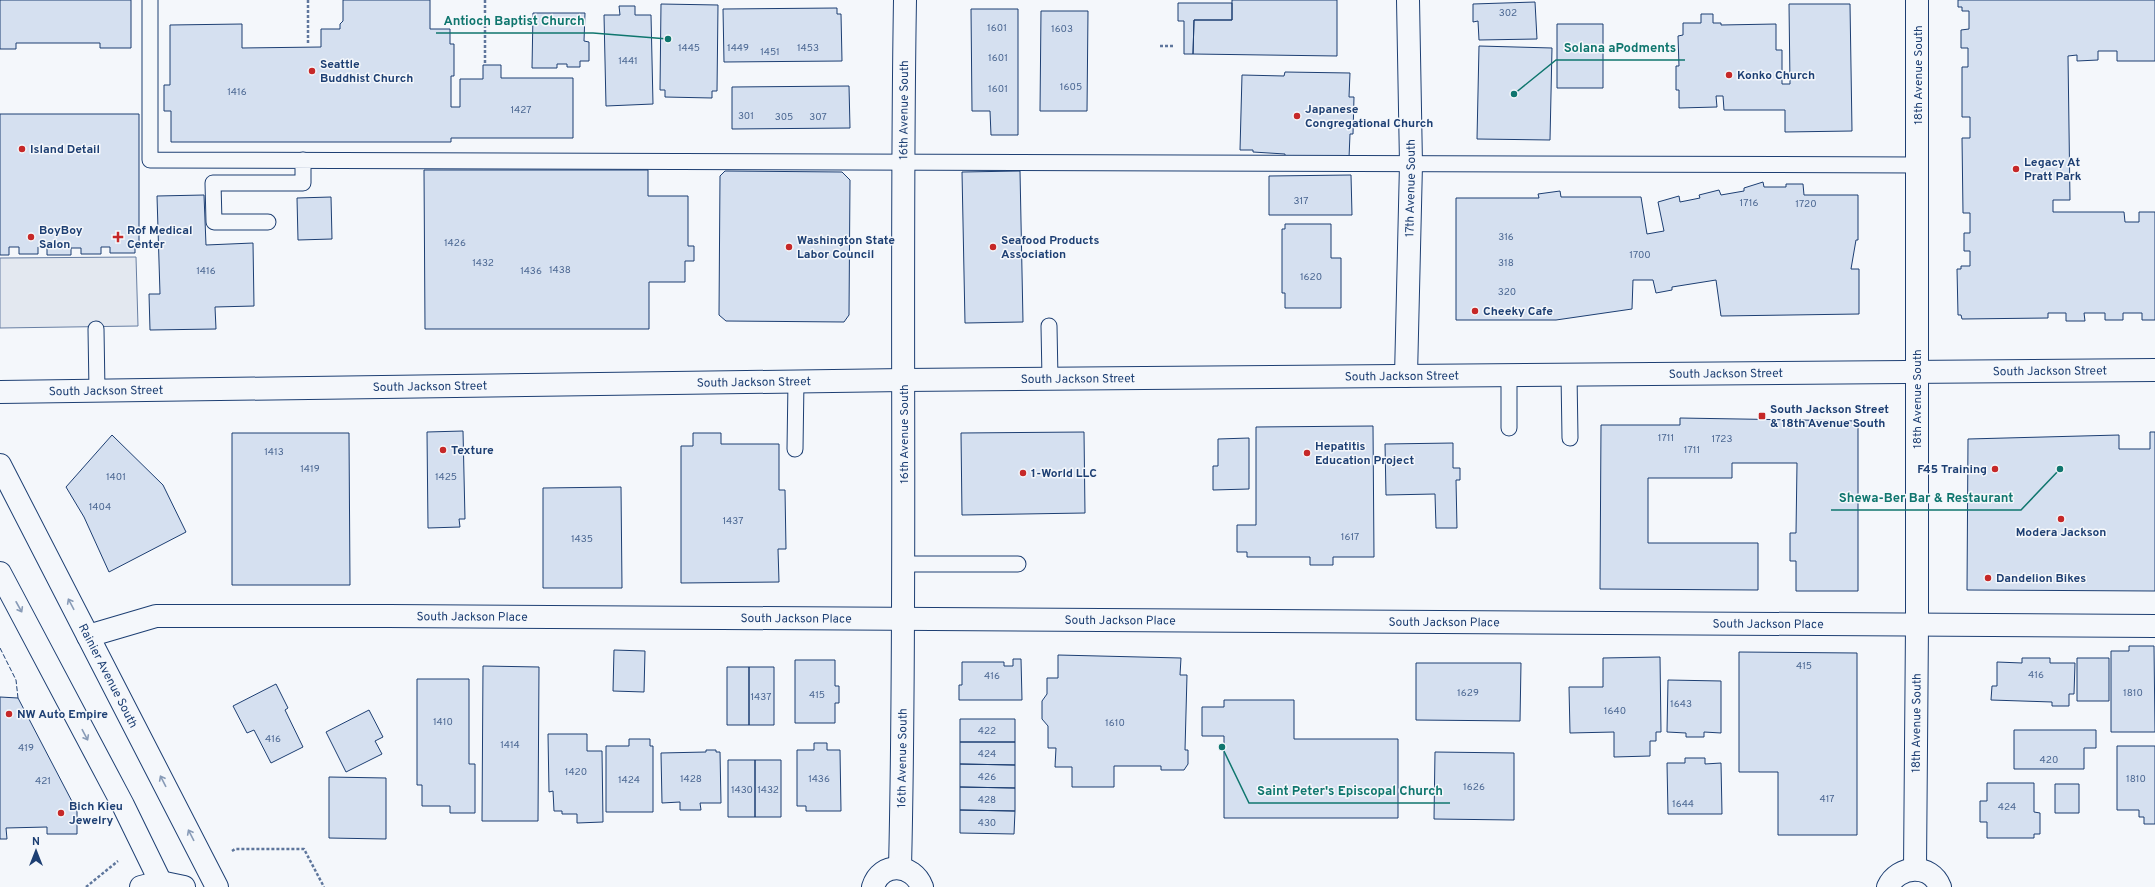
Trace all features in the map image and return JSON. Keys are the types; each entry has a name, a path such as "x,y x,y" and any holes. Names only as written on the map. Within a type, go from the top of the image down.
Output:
{"street":[{"name":"16th Avenue South","path":"900,868 904,619 902,161 905,0"},
{"name":"17th Avenue South","path":"1406,376 1411,164 1408,0"},
{"name":"18th Avenue South","path":"1914,869 1918,372 1917,0"},
{"name":"South Jackson Street","path":"0,392 796,381 2155,370"},
{"name":"Rainier Avenue South","path":"0,465 217,887"},
{"path":"0,573 123,804 155,885 184,887"},
{"name":"South Jackson Place","path":"88,636 156,616 2155,626"},
{"path":"873,887 876,879 882,873 889,869 900,868 914,874 922,887"},
{"path":"1888,887 1896,875 1905,870 1914,869 1924,871 1932,876 1940,887"}],"lane":[{"path":"150,0 150,160 1917,165"},
{"path":"268,222 214,222 213,183 303,183 303,160"},
{"path":"1049,326 1050,379"},
{"path":"96,329 97,391"},
{"path":"1569,374 1570,438"},
{"path":"1509,376 1509,428"},
{"path":"795,449 796,381"},
{"path":"904,564 1018,564"}],"path":[{"path":"308,0 308,43"},
{"path":"485,0 485,63"},
{"path":"1160,46 1174,46"},
{"path":"235,849 304,849 324,887"},
{"path":"86,887 119,860"}],"shaded area":[{"path":"136,257 138,326 0,328 0,258"}],"building":[{"path":"0,0 131,0 131,48 100,48 100,43 16,43 16,49 0,49"},
{"name":"Seattle Buddhist Church","path":"343,0 430,0 430,29 450,29 450,44 454,44 454,76 451,76 451,107 460,107 460,79 483,79 483,65 501,65 501,78 573,78 573,138 451,138 451,142 171,142 171,111 164,111 164,85 170,85 170,25 242,24 242,48 321,47 321,29 340,29 340,24 343,21"},
{"path":"1232,0 1337,0 1337,56 1193,54 1194,20 1232,20"},
{"name":"Legacy At Pratt Park","path":"1958,0 2155,0 2155,61 2117,61 2117,51 2098,51 2098,60 2077,61 2077,55 2068,56 2070,200 2053,200 2053,212 2124,212 2125,222 2139,222 2139,212 2155,212 2155,320 2142,320 2142,313 2123,313 2123,320 2105,320 2105,313 2084,313 2085,321 2066,321 2066,313 2048,313 2048,318 1962,319 1961,315 1958,315 1957,269 1961,269 1961,266 1970,266 1970,251 1964,251 1964,233 1970,233 1970,213 1963,213 1962,138 1970,138 1970,117 1962,117 1962,67 1968,67 1968,48 1961,48 1961,30 1969,29 1969,11 1962,11 1962,7 1958,7"},
{"path":"1535,2 1537,39 1479,40 1478,21 1473,22 1473,4"},
{"path":"1178,3 1232,3 1232,20 1194,20 1193,54 1184,54 1184,21 1178,21"},
{"path":"661,4 718,5 717,91 712,91 712,98 665,97 665,90 660,90"},
{"name":"Konko Church","path":"1789,4 1850,4 1852,131 1785,132 1785,110 1724,110 1723,96 1716,96 1717,107 1679,108 1679,90 1676,90 1676,66 1679,66 1678,36 1683,35 1683,23 1701,23 1701,14 1713,14 1713,23 1721,23 1721,25 1776,24 1776,50 1782,50 1782,84 1790,84"},
{"path":"619,6 635,6 635,15 651,15 653,104 606,106 604,15 620,15"},
{"path":"837,8 837,14 841,14 842,61 724,62 723,9"},
{"path":"971,9 1018,9 1018,135 991,135 990,111 972,111"},
{"path":"1041,11 1088,11 1087,111 1040,111"},
{"path":"533,13 585,13 584,41 589,42 589,61 580,61 580,67 567,67 567,64 557,64 557,68 532,68"},
{"path":"1557,24 1603,24 1603,88 1557,88"},
{"path":"1479,46 1552,48 1550,140 1477,139"},
{"name":"Japanese Congregational Church","path":"1285,72 1350,73 1349,97 1354,97 1353,134 1350,134 1349,158 1285,156 1285,154 1240,150 1242,75 1284,76"},
{"path":"849,86 850,128 732,129 732,87"},
{"path":"0,114 139,114 139,246 135,246 135,253 110,253 110,247 101,247 101,254 81,254 81,248 71,248 71,255 47,255 47,247 38,247 38,254 19,254 19,247 9,247 9,255 0,255"},
{"path":"424,170 648,170 648,196 688,196 688,246 694,246 694,261 685,261 685,282 649,282 649,329 425,329"},
{"path":"725,171 842,172 850,180 849,315 844,322 726,321 719,315 720,176"},
{"name":"Seafood Products Association","path":"1020,171 1023,322 965,323 962,172"},
{"path":"1351,175 1352,215 1269,215 1269,176"},
{"path":"1763,182 1764,187 1786,187 1786,184 1803,184 1804,195 1858,195 1858,240 1856,240 1851,269 1859,269 1859,314 1721,316 1716,280 1672,287 1672,290 1656,293 1653,280 1633,280 1632,309 1556,320 1456,320 1456,198 1539,198 1538,194 1560,191 1561,197 1641,197 1647,234 1664,231 1658,202 1679,196 1680,202 1700,198 1699,195 1719,190 1721,195 1744,191 1744,188"},
{"path":"204,195 206,245 253,243 254,306 215,307 216,329 150,330 149,294 160,294 157,196"},
{"path":"331,197 332,239 298,240 297,198"},
{"path":"1285,224 1331,224 1331,258 1341,258 1341,308 1285,308 1285,293 1282,293 1282,229 1285,229"},
{"path":"1680,418 1858,421 1858,591 1796,591 1796,561 1790,561 1790,533 1796,533 1797,463 1732,463 1732,478 1648,478 1648,543 1758,543 1758,590 1600,589 1601,425 1680,425"},
{"path":"1373,426 1374,557 1333,557 1333,565 1310,565 1310,557 1247,557 1247,552 1237,552 1237,525 1256,525 1256,427"},
{"path":"463,431 465,519 459,519 460,527 428,528 427,432"},
{"name":"1-World LLC","path":"1084,432 1085,513 962,515 961,433"},
{"name":"Modera Jackson","path":"2150,432 2155,432 2155,591 1967,590 1968,439 2119,435 2119,449 2150,449"},
{"path":"232,433 349,433 350,585 232,585"},
{"path":"693,433 721,433 721,444 779,444 779,490 785,490 786,549 778,549 779,582 681,583 681,446 693,446"},
{"path":"112,435 163,485 186,532 109,572 84,517 66,487"},
{"path":"1249,438 1249,489 1213,490 1213,466 1218,466 1218,439"},
{"path":"1453,443 1453,468 1460,468 1460,480 1456,480 1457,528 1436,528 1435,494 1386,495 1385,444"},
{"path":"621,487 622,588 543,588 543,488"},
{"path":"2129,646 2154,646 2155,732 2111,732 2111,651 2129,651"},
{"path":"614,650 645,651 644,692 613,691"},
{"path":"1739,652 1857,653 1857,835 1778,835 1778,772 1739,772"},
{"path":"1058,655 1181,658 1180,675 1187,675 1185,750 1188,750 1188,764 1184,770 1161,770 1161,766 1114,766 1114,787 1072,787 1072,767 1055,767 1056,748 1048,748 1048,726 1042,719 1042,701 1047,694 1047,678 1058,678"},
{"path":"1660,657 1661,732 1656,732 1656,741 1650,741 1650,756 1614,757 1614,732 1570,733 1569,687 1603,687 1603,658"},
{"path":"2022,658 2050,658 2050,663 2075,663 2074,694 2069,694 2069,706 2052,706 2052,702 1991,700 1992,686 1997,686 1997,662 2022,663"},
{"path":"2077,658 2109,658 2109,701 2077,701"},
{"path":"1013,659 1021,659 1022,700 959,700 959,685 962,685 962,662 1004,662 1004,666 1013,666"},
{"path":"795,660 835,660 835,686 839,686 839,703 835,703 835,723 795,723"},
{"path":"1416,663 1521,663 1520,721 1416,720"},
{"path":"483,666 539,667 538,821 482,821"},
{"path":"727,667 749,667 749,725 727,725"},
{"path":"749,667 774,667 774,725 749,725"},
{"path":"417,679 469,679 469,764 475,764 475,813 450,813 450,806 422,806 422,785 417,785"},
{"path":"1668,680 1721,681 1721,733 1704,732 1704,737 1686,737 1686,733 1667,732"},
{"path":"276,684 288,708 285,710 303,747 271,763 254,730 247,733 233,706"},
{"path":"0,697 18,698 77,811 77,834 47,834 47,827 6,828 7,839 0,839"},
{"path":"1224,700 1294,700 1294,739 1398,739 1398,818 1224,818 1224,736 1202,736 1202,707 1224,707"},
{"path":"369,710 383,737 375,741 382,754 346,772 326,732"},
{"path":"960,719 1015,719 1015,742 960,742"},
{"path":"2014,730 2096,730 2096,748 2084,748 2084,769 2014,769"},
{"path":"548,734 587,734 587,751 602,751 603,822 577,823 577,814 562,814 562,811 554,811 553,791 549,792"},
{"path":"629,739 650,739 650,746 653,746 653,812 606,812 606,746 629,746"},
{"path":"960,742 1015,742 1015,765 960,764"},
{"path":"814,743 827,743 827,750 840,750 841,811 806,811 806,806 797,806 797,750 814,750"},
{"path":"2117,746 2155,746 2155,824 2144,824 2144,817 2139,817 2139,810 2117,810"},
{"path":"706,750 716,750 716,752 720,752 721,803 700,803 701,810 680,810 680,802 662,803 661,753 706,752"},
{"path":"1435,752 1514,753 1514,820 1434,819"},
{"path":"1685,758 1705,758 1705,764 1721,763 1722,814 1668,814 1667,763 1685,763"},
{"path":"728,760 755,760 755,817 728,817"},
{"path":"755,760 781,760 781,817 755,817"},
{"path":"960,764 1015,765 1015,788 960,787"},
{"path":"329,777 386,778 386,839 329,838"},
{"path":"1987,783 2034,783 2034,812 2040,813 2040,834 2034,834 2034,838 1987,838 1987,822 1980,822 1980,801 1987,801"},
{"path":"2055,784 2079,784 2079,813 2055,813"},
{"path":"960,787 1015,788 1015,811 960,810"},
{"path":"960,810 1015,811 1014,834 960,833"}],"fence":[{"path":"0,648 16,680 18,698"}],"place":[{"name":"Antioch Baptist Church","path":"668,39"},
{"name":"Seattle Buddhist Church","path":"312,71"},
{"name":"Konko Church","path":"1729,75"},
{"name":"Solana aPodments","path":"1514,94"},
{"name":"Japanese Congregational Church","path":"1297,116"},
{"name":"Island Detail","path":"22,149"},
{"name":"Legacy At Pratt Park","path":"2016,169"},
{"name":"BoyBoy Salon","path":"31,237"},
{"name":"Rof Medical Center","path":"118,237"},
{"name":"Washington State Labor Council","path":"789,247"},
{"name":"Seafood Products Association","path":"993,247"},
{"name":"Cheeky Cafe","path":"1475,311"},
{"name":"South Jackson Street & 18th Avenue South","path":"1762,416"},
{"name":"Texture","path":"443,450"},
{"name":"Hepatitis Education Project","path":"1307,453"},
{"name":"F45 Training","path":"1995,469"},
{"name":"Shewa-Ber Bar & Restaurant","path":"2060,469"},
{"name":"1-World LLC","path":"1023,473"},
{"name":"Modera Jackson","path":"2061,519"},
{"name":"Dandelion Bikes","path":"1988,578"},
{"name":"NW Auto Empire","path":"9,714"},
{"name":"Saint Peter's Episcopal Church","path":"1222,747"},
{"name":"Bich Kieu Jewelry","path":"61,813"}]}
